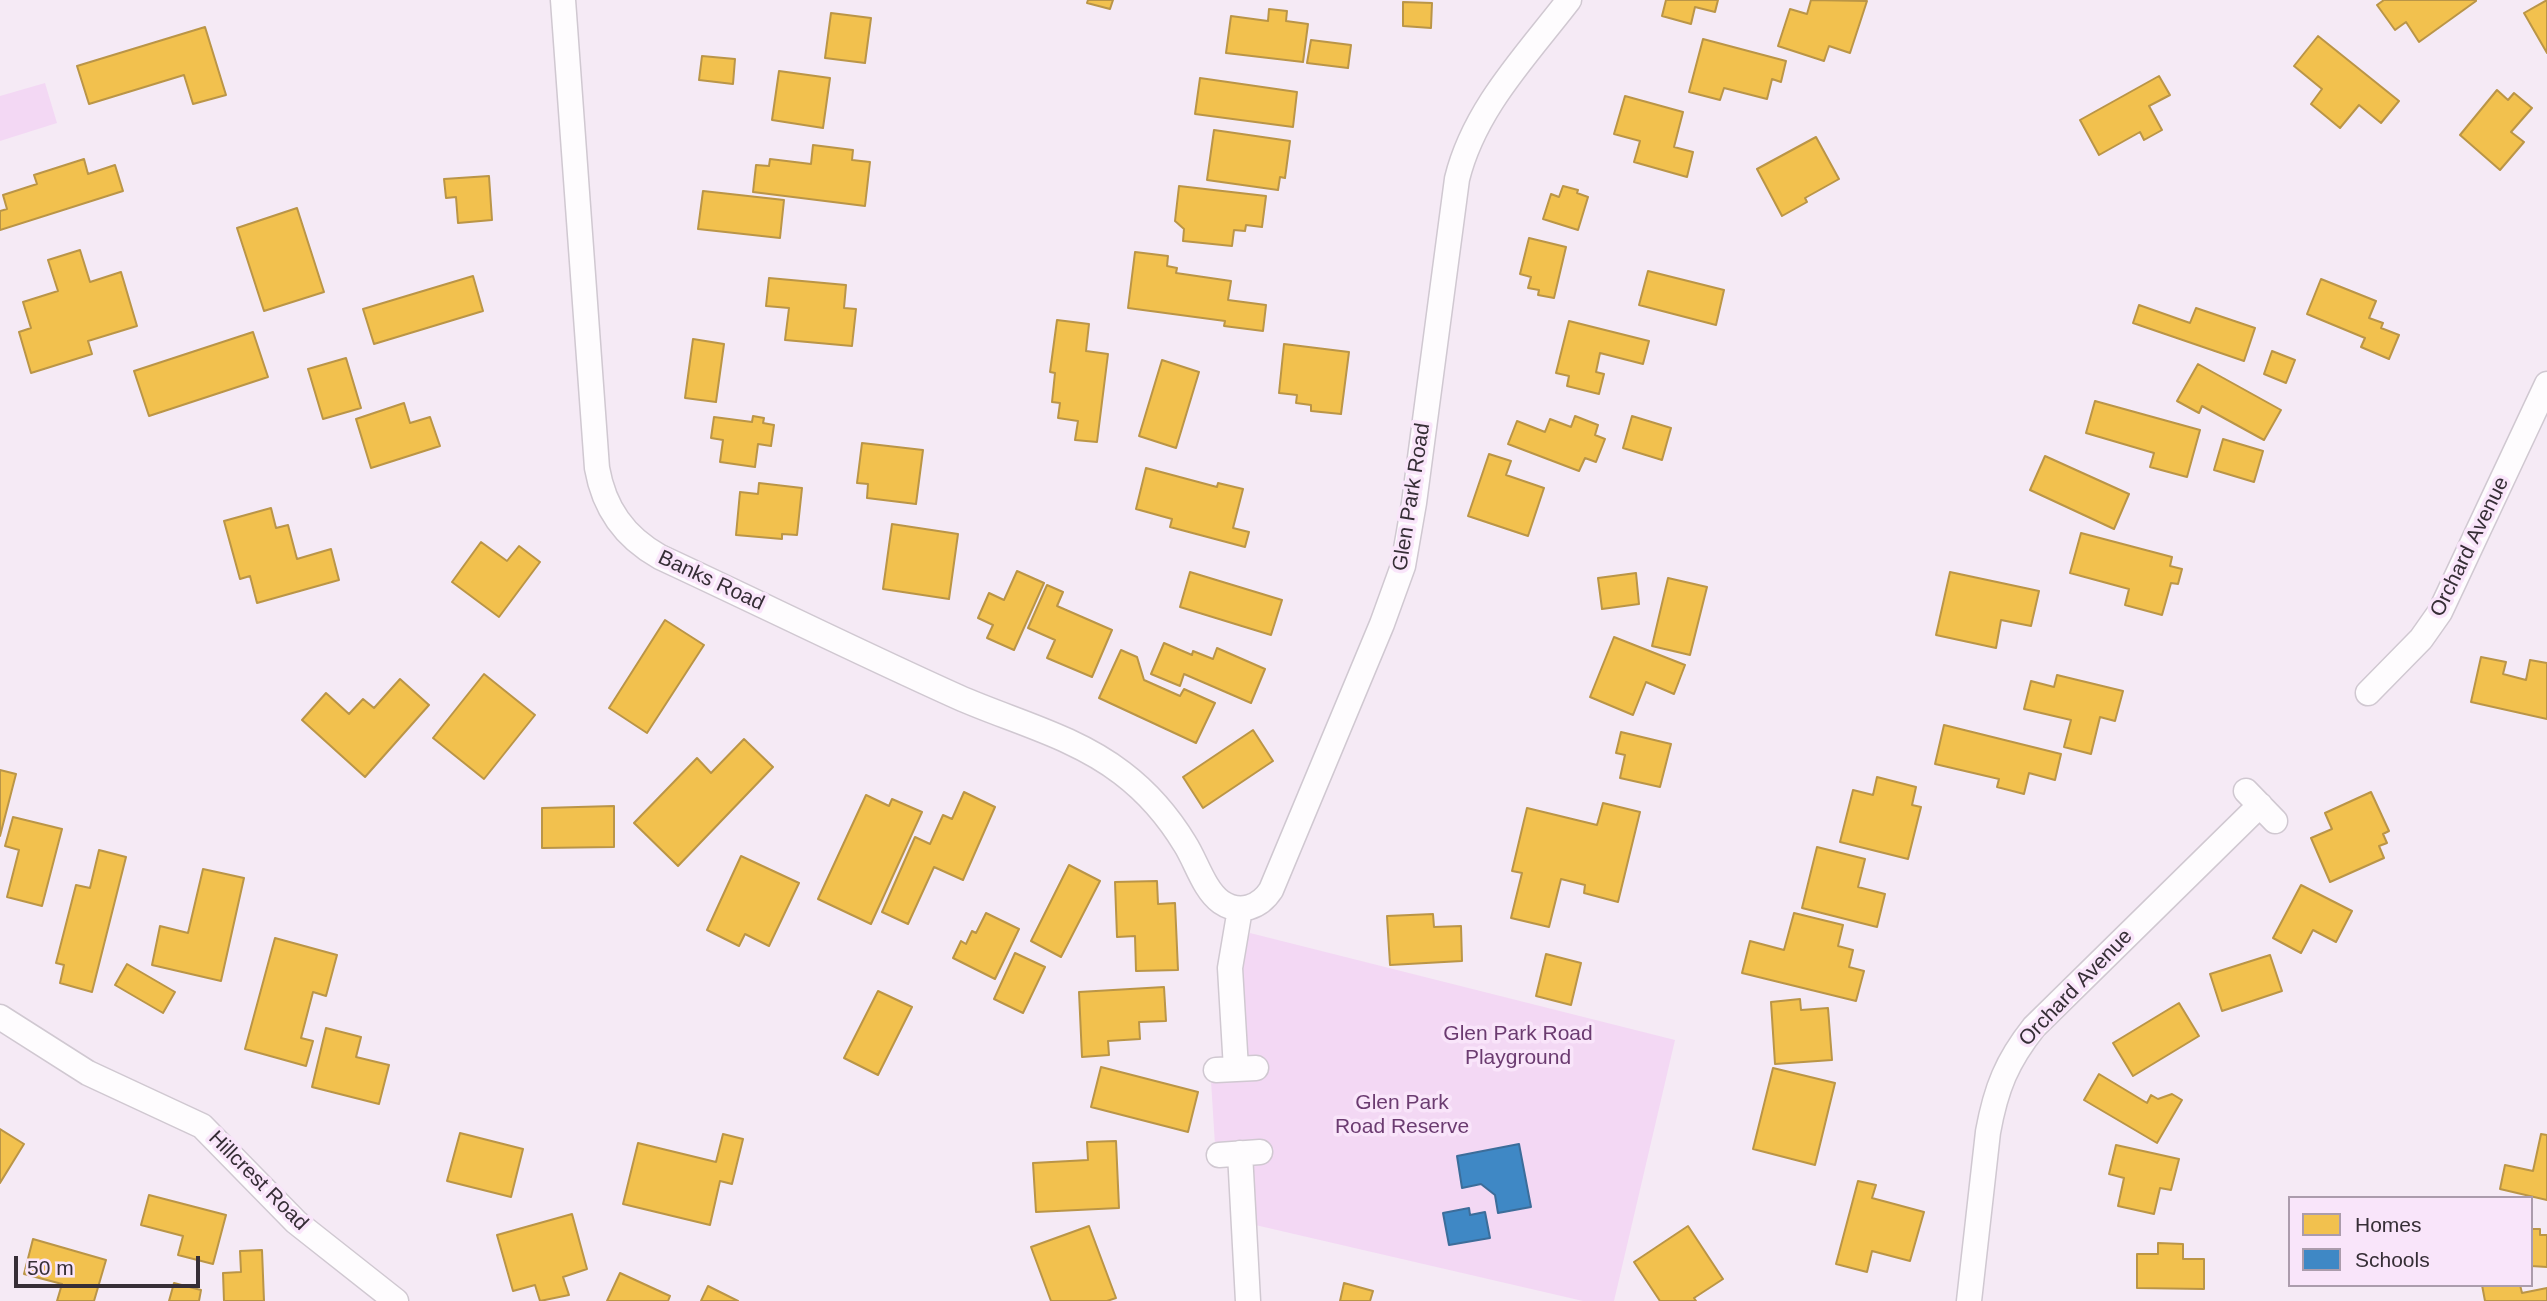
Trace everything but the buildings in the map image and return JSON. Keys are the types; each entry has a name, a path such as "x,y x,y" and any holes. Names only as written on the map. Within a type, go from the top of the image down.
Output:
{"street":[{"name":"Banks Road","path":"563,0 597,468 604,498 619,525 638,544 660,557 944,691 1067,741 1104,760 1134,782 1163,812 1185,843 1215,896 1228,906 1240,909"},
{"name":"Glen Park Road","path":"1240,909 1254,906 1271,890 1382,624 1403,566 1462,157 1480,117 1569,0"},
{"name":"Orchard Avenue","path":"2368,695 2421,639 2440,612 2547,384"},
{"name":"Orchard Avenue","path":"1969,1301 1988,1132 1993,1105 2010,1060 2044,1017 2260,806"},
{"path":"1236,1069 1230,968 1240,909"},
{"name":"Hillcrest Road","path":"0,1017 88,1073 202,1126 296,1222 396,1301"},
{"path":"1240,1153 1248,1301"}],"green space":[{"path":"45,83 57,123 0,141 0,96"},
{"name":"Glen Park Road Reserve","path":"1250,933 1675,1040 1614,1301 1583,1301 1251,1224 1249,1172 1215,1145 1211,1081 1259,1078 1252,1056 1245,1053 1240,1007 1241,962"}],"park label":[{"name":"Glen Park Road Playground","path":"1518,1046"}]}
